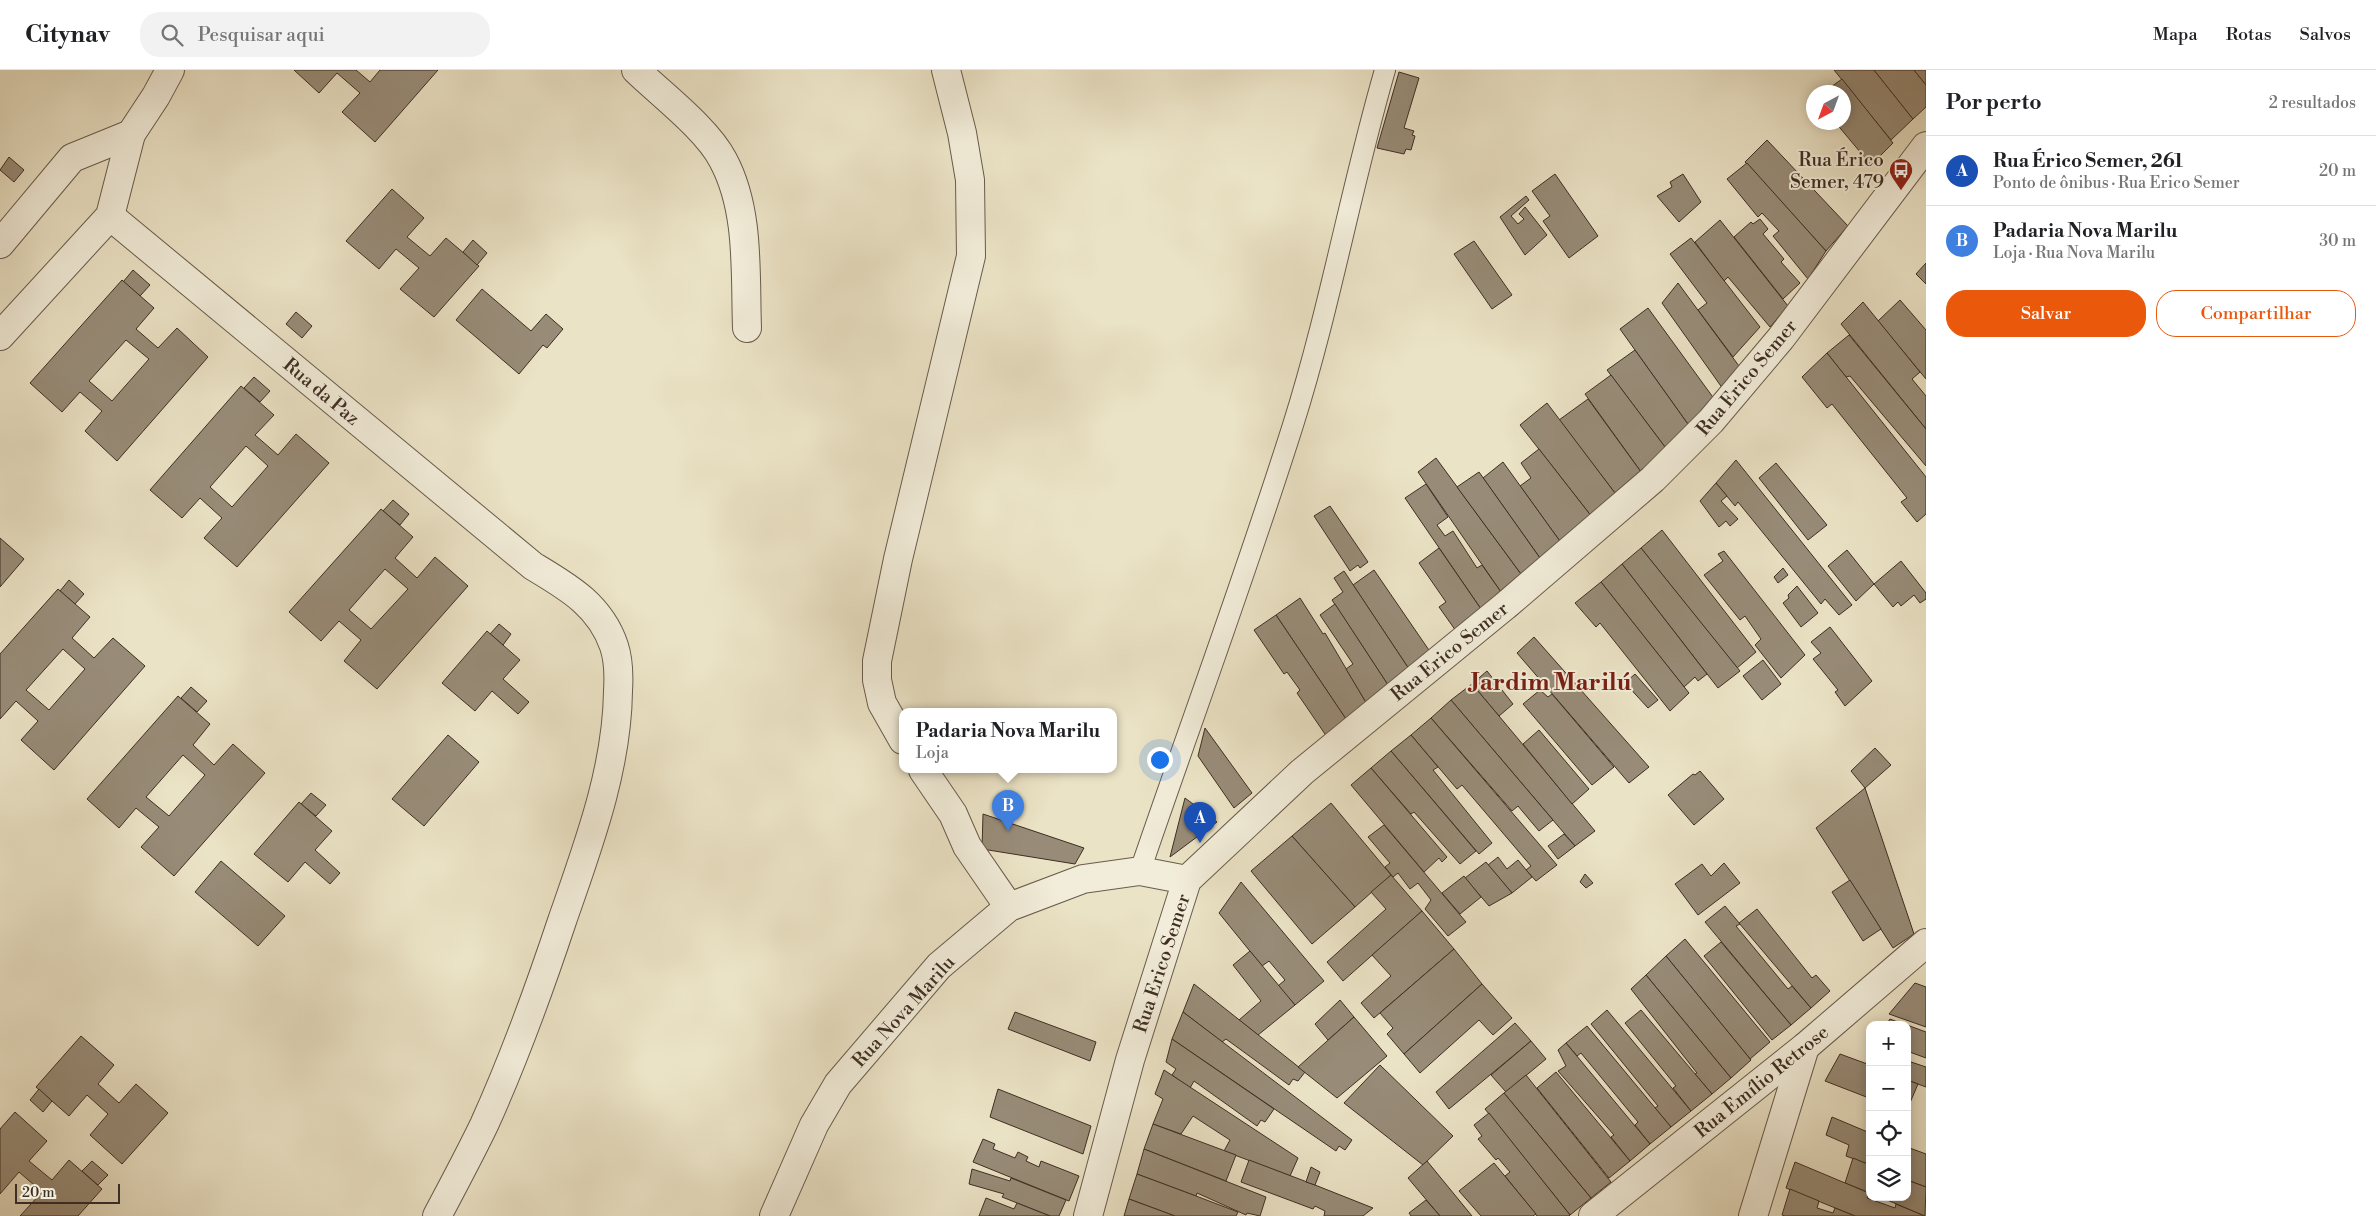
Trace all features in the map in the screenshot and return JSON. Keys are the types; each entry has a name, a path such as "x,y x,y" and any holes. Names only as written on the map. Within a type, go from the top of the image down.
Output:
{"street":[{"path":"0,336 110,216 131,134 156,96 170,70"},
{"path":"636,70 704,135 723,159 734,188 743,230 748,328"},
{"path":"899,733 882,703 877,680 876,661 898,559 971,256 970,180 962,133 946,70"},
{"path":"0,244 72,158 131,134"},
{"name":"Rua Erico Semer","path":"1088,1216 1130,1060 1188,880 1302,772 1504,606 1672,460 1711,421 1781,338 1926,146"},
{"name":"Rua da Paz","path":"110,216 533,566 573,589 604,625 614,645 619,663 618,719 606,783 584,858 533,1006 484,1125 437,1216"},
{"path":"925,773 954,814 967,846 1009,907"},
{"name":"Rua Nova Marilu","path":"774,1216 814,1125 838,1084 938,966 1009,907 1083,879 1140,871 1188,880"},
{"name":"Rua Emílio Retrose","path":"1593,1216 1805,1047 1926,943"},
{"path":"1753,1216 1805,1047"}],"lane":[{"path":"1140,871 1294,424 1330,290 1362,148 1385,70"}],"building":[{"path":"294,70 356,70 370,82 380,70 438,70 375,142 342,112 360,93 337,73 319,93"},
{"path":"1834,70 1874,70 1913,119 1891,140 1851,91 1851,85 1846,85"},
{"path":"1874,70 1914,70 1926,85 1926,107 1913,119"},
{"path":"1914,70 1926,70 1926,85"},
{"path":"1399,72 1419,78 1404,128 1414,131 1412,135 1415,136 1411,150 1406,149 1404,154 1377,148"},
{"path":"1842,79 1847,85 1834,85"},
{"path":"1851,90 1893,143 1871,165 1842,130 1851,130"},
{"path":"1767,140 1848,226 1826,251 1745,162"},
{"path":"9,157 24,170 14,182 0,170"},
{"path":"1747,163 1826,251 1808,279 1773,236 1779,231 1762,213 1758,217 1727,179"},
{"path":"1555,174 1598,236 1569,258 1543,221 1550,216 1532,191"},
{"path":"1683,174 1701,202 1679,222 1657,196 1672,187 1670,182"},
{"path":"392,189 424,218 407,237 430,256 446,238 479,266 434,317 400,289 419,268 396,249 379,269 346,241"},
{"path":"1526,196 1529,200 1511,216 1518,224 1524,219 1519,214 1525,207 1547,235 1525,255 1500,217"},
{"path":"1760,219 1768,229 1763,234 1784,259 1781,262 1800,283 1783,299 1734,237 1751,222 1753,224"},
{"path":"1720,220 1788,306 1770,327 1728,277 1724,281 1695,242"},
{"path":"1691,238 1760,327 1733,357 1698,310 1707,303 1670,254"},
{"path":"473,240 487,253 477,265 463,252"},
{"path":"1474,241 1512,295 1492,309 1454,254"},
{"path":"1926,263 1926,284 1916,274"},
{"path":"133,270 150,285 140,296 123,282"},
{"path":"122,280 154,308 136,329 158,348 177,328 208,357 117,461 85,431 102,411 80,392 62,412 30,383","holes":["126,340 149,359 112,401 89,381"]},
{"path":"1678,283 1739,366 1723,389 1662,303"},
{"path":"482,289 531,331 546,314 563,329 547,348 543,345 519,374 456,320"},
{"path":"1900,300 1926,330 1926,379 1878,321"},
{"path":"1863,302 1920,372 1912,379 1926,396 1926,429 1841,324"},
{"path":"1648,308 1715,400 1690,427 1620,329"},
{"path":"296,312 312,326 302,338 286,324"},
{"path":"1849,335 1926,429 1926,466 1850,376 1846,377 1827,353"},
{"path":"1635,350 1690,427 1668,451 1607,370"},
{"path":"1827,353 1926,477 1926,514 1917,522 1901,502 1907,498 1832,404 1827,408 1802,377"},
{"path":"1611,375 1668,451 1644,476 1585,394"},
{"path":"254,377 270,391 260,402 244,388"},
{"path":"241,386 274,415 255,435 278,455 296,434 329,463 237,567 204,538 222,518 200,498 182,518 150,490","holes":["246,446 268,466 232,507 210,487"]},
{"path":"1588,399 1644,476 1618,497 1559,420"},
{"path":"1547,403 1618,497 1592,517 1520,425"},
{"path":"1539,449 1592,517 1562,544 1520,486 1531,478 1521,463"},
{"path":"1436,458 1521,574 1501,592 1418,472"},
{"path":"1736,460 1852,605 1839,615 1825,599 1821,604 1738,502 1735,506 1716,483"},
{"path":"1503,462 1562,544 1540,558 1483,478"},
{"path":"1776,463 1827,525 1808,540 1759,478"},
{"path":"1479,472 1540,558 1521,574 1457,487"},
{"path":"1716,483 1727,496 1721,501 1738,519 1730,526 1726,521 1719,527 1700,501"},
{"path":"1426,484 1448,517 1437,525 1445,536 1453,531 1477,568 1482,565 1501,592 1481,609 1405,498"},
{"path":"393,500 409,514 400,525 383,511"},
{"path":"1330,506 1368,562 1360,568 1358,565 1350,571 1314,516"},
{"path":"381,509 413,537 395,558 417,578 435,557 468,586 377,689 344,661 361,640 339,621 321,641 289,612","holes":["385,569 408,589 371,629 349,610"]},
{"path":"1662,530 1756,652 1737,668 1641,548"},
{"path":"0,538 24,559 0,587"},
{"path":"1439,548 1481,609 1456,631 1439,607 1446,602 1419,563"},
{"path":"1641,548 1740,671 1718,688 1622,564"},
{"path":"1847,550 1874,584 1856,601 1828,566"},
{"path":"1724,551 1805,655 1781,678 1755,645 1761,639 1745,616 1740,620 1704,575 1723,561 1718,554"},
{"path":"1901,561 1926,593 1926,599 1920,603 1914,595 1901,606 1898,602 1893,607 1874,584"},
{"path":"1622,564 1707,674 1698,681 1695,677 1684,687 1601,582"},
{"path":"1783,568 1788,575 1778,583 1774,577"},
{"path":"1374,570 1433,656 1411,672 1353,585"},
{"path":"1344,571 1411,672 1390,688 1332,600 1343,592 1334,578"},
{"path":"69,580 84,594 75,604 60,591"},
{"path":"1601,582 1689,693 1670,711 1600,623 1596,627 1575,603"},
{"path":"1797,586 1818,613 1801,627 1783,603"},
{"path":"58,589 90,617 72,638 94,658 113,638 145,666 54,770 21,740 38,721 16,701 0,719 0,654","holes":["63,649 85,669 49,710 26,690"]},
{"path":"1300,598 1323,634 1325,633 1367,704 1346,719 1276,615"},
{"path":"1335,604 1390,688 1367,704 1346,669 1353,664 1320,615"},
{"path":"1276,615 1346,719 1327,737 1297,693 1300,690 1287,672 1284,674 1254,630"},
{"path":"499,624 511,634 503,645 490,634"},
{"path":"1830,627 1872,681 1845,706 1835,692 1838,690 1813,659 1821,653 1811,642"},
{"path":"487,631 520,660 503,679 529,702 518,714 492,691 475,711 442,683"},
{"path":"1534,637 1649,767 1629,783 1517,653"},
{"path":"1763,660 1781,684 1762,700 1743,676"},
{"path":"1487,671 1513,704 1499,716 1472,684"},
{"path":"1635,674 1658,700 1648,708 1625,683"},
{"path":"1472,684 1595,831 1575,846 1451,700"},
{"path":"191,687 207,701 197,712 181,698"},
{"path":"1540,690 1548,697 1552,694 1614,767 1592,785 1523,704"},
{"path":"178,696 210,724 193,745 214,765 233,744 265,773 174,876 141,847 159,827 136,808 119,828 87,799","holes":["183,755 205,775 169,816 146,797"]},
{"path":"1451,700 1553,820 1539,831 1518,806 1512,811 1431,718"},
{"path":"1431,718 1557,865 1536,881 1526,870 1531,866 1462,785 1457,789 1411,735"},
{"path":"1205,728 1252,793 1234,808 1198,756"},
{"path":"1539,730 1589,789 1572,804 1523,744"},
{"path":"448,735 479,762 424,826 392,799"},
{"path":"1411,735 1438,767 1433,770 1492,843 1479,854 1391,751"},
{"path":"1875,748 1891,765 1865,788 1851,771"},
{"path":"1391,751 1476,851 1460,864 1414,812 1411,814 1371,768"},
{"path":"1371,768 1447,857 1442,862 1439,858 1424,872 1351,785"},
{"path":"1700,771 1724,799 1694,825 1668,795 1693,774 1695,775"},
{"path":"1865,788 1914,934 1893,948 1816,828"},
{"path":"311,793 326,805 316,816 301,804"},
{"path":"1185,798 1217,822 1170,857"},
{"path":"299,802 332,831 315,850 340,873 330,884 305,862 288,882 254,854"},
{"path":"1331,803 1391,875 1355,907 1292,836"},
{"path":"983,814 1084,848 1075,864 982,849"},
{"path":"1384,825 1466,922 1448,936 1425,909 1431,900 1418,883 1410,889 1398,873 1393,877 1385,867 1390,863 1368,837"},
{"path":"1564,834 1575,846 1558,859 1548,846"},
{"path":"1292,836 1355,907 1312,944 1251,871"},
{"path":"1498,857 1507,869 1518,860 1532,877 1512,893 1488,865"},
{"path":"221,861 285,916 258,946 195,892"},
{"path":"1486,862 1512,893 1489,906 1465,878"},
{"path":"1724,863 1740,883 1698,915 1675,884 1702,864 1711,876"},
{"path":"1585,874 1593,883 1586,888 1580,882"},
{"path":"1391,875 1422,911 1343,981 1327,962 1386,909 1371,892"},
{"path":"1464,876 1481,897 1460,914 1442,893"},
{"path":"1850,880 1881,929 1863,941 1832,892"},
{"path":"1241,882 1324,981 1295,1005 1278,986 1285,980 1269,961 1262,966 1219,913"},
{"path":"1725,906 1740,924 1736,926 1788,989 1792,986 1811,1008 1791,1025 1705,922"},
{"path":"1757,909 1812,978 1816,975 1830,991 1811,1008 1739,923"},
{"path":"1422,911 1454,949 1374,1018 1361,1003 1391,976 1372,955"},
{"path":"1685,939 1770,1042 1750,1059 1666,956"},
{"path":"1721,942 1791,1025 1772,1040 1704,956"},
{"path":"1454,949 1482,984 1404,1054 1387,1034 1393,1028 1380,1013"},
{"path":"1250,951 1295,1005 1258,1035 1239,1020 1261,1001 1233,965"},
{"path":"1666,956 1751,1060 1731,1078 1646,975"},
{"path":"1646,975 1731,1078 1712,1094 1631,989"},
{"path":"1915,983 1926,987 1926,1027 1889,1014"},
{"path":"1194,984 1305,1072 1298,1081 1293,1079 1289,1085 1226,1039 1222,1042 1183,1012"},
{"path":"1482,984 1512,1018 1493,1035 1479,1020 1420,1073 1404,1054"},
{"path":"1340,1000 1354,1017 1328,1040 1315,1024"},
{"path":"1607,1010 1691,1111 1671,1127 1655,1108 1658,1106 1591,1024"},
{"path":"1641,1010 1712,1094 1691,1111 1673,1088 1676,1086 1625,1023"},
{"path":"1015,1012 1096,1042 1090,1061 1008,1029"},
{"path":"1183,1012 1352,1140 1345,1150 1339,1146 1336,1151 1172,1039"},
{"path":"1354,1017 1387,1056 1337,1098 1298,1067"},
{"path":"1515,1023 1531,1041 1449,1109 1436,1092"},
{"path":"1587,1026 1671,1127 1650,1144 1635,1125 1638,1122 1581,1053 1577,1056 1566,1043"},
{"path":"1911,1026 1926,1032 1926,1058 1911,1052"},
{"path":"81,1036 114,1065 98,1084 119,1103 136,1084 168,1113 122,1164 90,1135 108,1114 87,1095 69,1116 36,1087"},
{"path":"1172,1039 1274,1109 1265,1122 1261,1120 1257,1126 1194,1081 1190,1088 1172,1075 1176,1069 1166,1062"},
{"path":"1531,1041 1546,1059 1506,1092 1491,1075"},
{"path":"1566,1043 1650,1144 1630,1161 1611,1137 1614,1135 1558,1071 1566,1066 1558,1050"},
{"path":"1840,1054 1866,1064 1866,1097 1825,1081"},
{"path":"1911,1062 1926,1067 1926,1087 1911,1081"},
{"path":"1380,1065 1453,1136 1423,1165 1344,1103"},
{"path":"1164,1070 1298,1158 1290,1176 1224,1151 1230,1140 1193,1116 1181,1134 1153,1124 1163,1099 1155,1094"},
{"path":"1556,1072 1630,1161 1609,1178 1537,1088"},
{"path":"1526,1075 1611,1182 1591,1198 1504,1093"},
{"path":"1911,1081 1918,1084 1911,1100"},
{"path":"39,1089 52,1101 43,1112 30,1100"},
{"path":"998,1089 1091,1126 1083,1154 990,1117"},
{"path":"1504,1093 1591,1198 1570,1215 1485,1109"},
{"path":"15,1112 47,1141 29,1161 52,1180 69,1160 102,1189 78,1216 20,1216 42,1192 19,1172 0,1194 0,1129"},
{"path":"1489,1113 1569,1216 1537,1216 1505,1176 1510,1172 1498,1158 1496,1160 1478,1139 1482,1136 1474,1125"},
{"path":"1832,1117 1866,1131 1866,1164 1846,1156 1849,1145 1826,1135"},
{"path":"1153,1124 1236,1155 1226,1181 1144,1149"},
{"path":"983,1139 995,1144 993,1149 1015,1158 1018,1152 1028,1157 1026,1161 1039,1167 1041,1161 1079,1176 1069,1201 973,1162"},
{"path":"1911,1148 1926,1154 1926,1187 1911,1181"},
{"path":"1144,1149 1266,1197 1260,1216 1247,1213 1246,1215 1197,1193 1196,1196 1137,1174"},
{"path":"1853,1158 1866,1163 1866,1191 1845,1183"},
{"path":"1249,1160 1373,1208 1363,1216 1324,1216 1325,1211 1315,1206 1313,1209 1241,1182"},
{"path":"92,1161 108,1175 98,1185 82,1171"},
{"path":"1427,1161 1472,1216 1440,1216 1408,1178"},
{"path":"1795,1162 1866,1192 1866,1201 1875,1201 1895,1208 1896,1204 1925,1216 1855,1216 1786,1188"},
{"path":"1494,1163 1536,1214 1533,1216 1481,1216 1459,1191"},
{"path":"1311,1167 1320,1172 1315,1185 1306,1182"},
{"path":"972,1169 1010,1181 1011,1178 1066,1200 1059,1216 1050,1216 1002,1197 1004,1194 969,1184"},
{"path":"1137,1174 1238,1212 1236,1216 1175,1216 1129,1199"},
{"path":"1911,1181 1926,1187 1925,1216 1889,1201 1911,1201"},
{"path":"1790,1189 1819,1201 1817,1208 1833,1213 1835,1208 1855,1216 1782,1215"},
{"path":"986,1198 1014,1209 1017,1203 1050,1216 979,1216"},
{"path":"1129,1199 1175,1216 1124,1216"},
{"path":"1426,1200 1440,1216 1411,1216 1409,1213"}],"place":[{"name":"Rua Érico Semer, 479","path":"1901,191"},
{"name":"Padaria Nova Marilu","path":"1008,831"},
{"name":"Rua Érico Semer, 261","path":"1200,843"}],"district":[{"name":"Jardim Marilú","path":"1551,682"}]}
